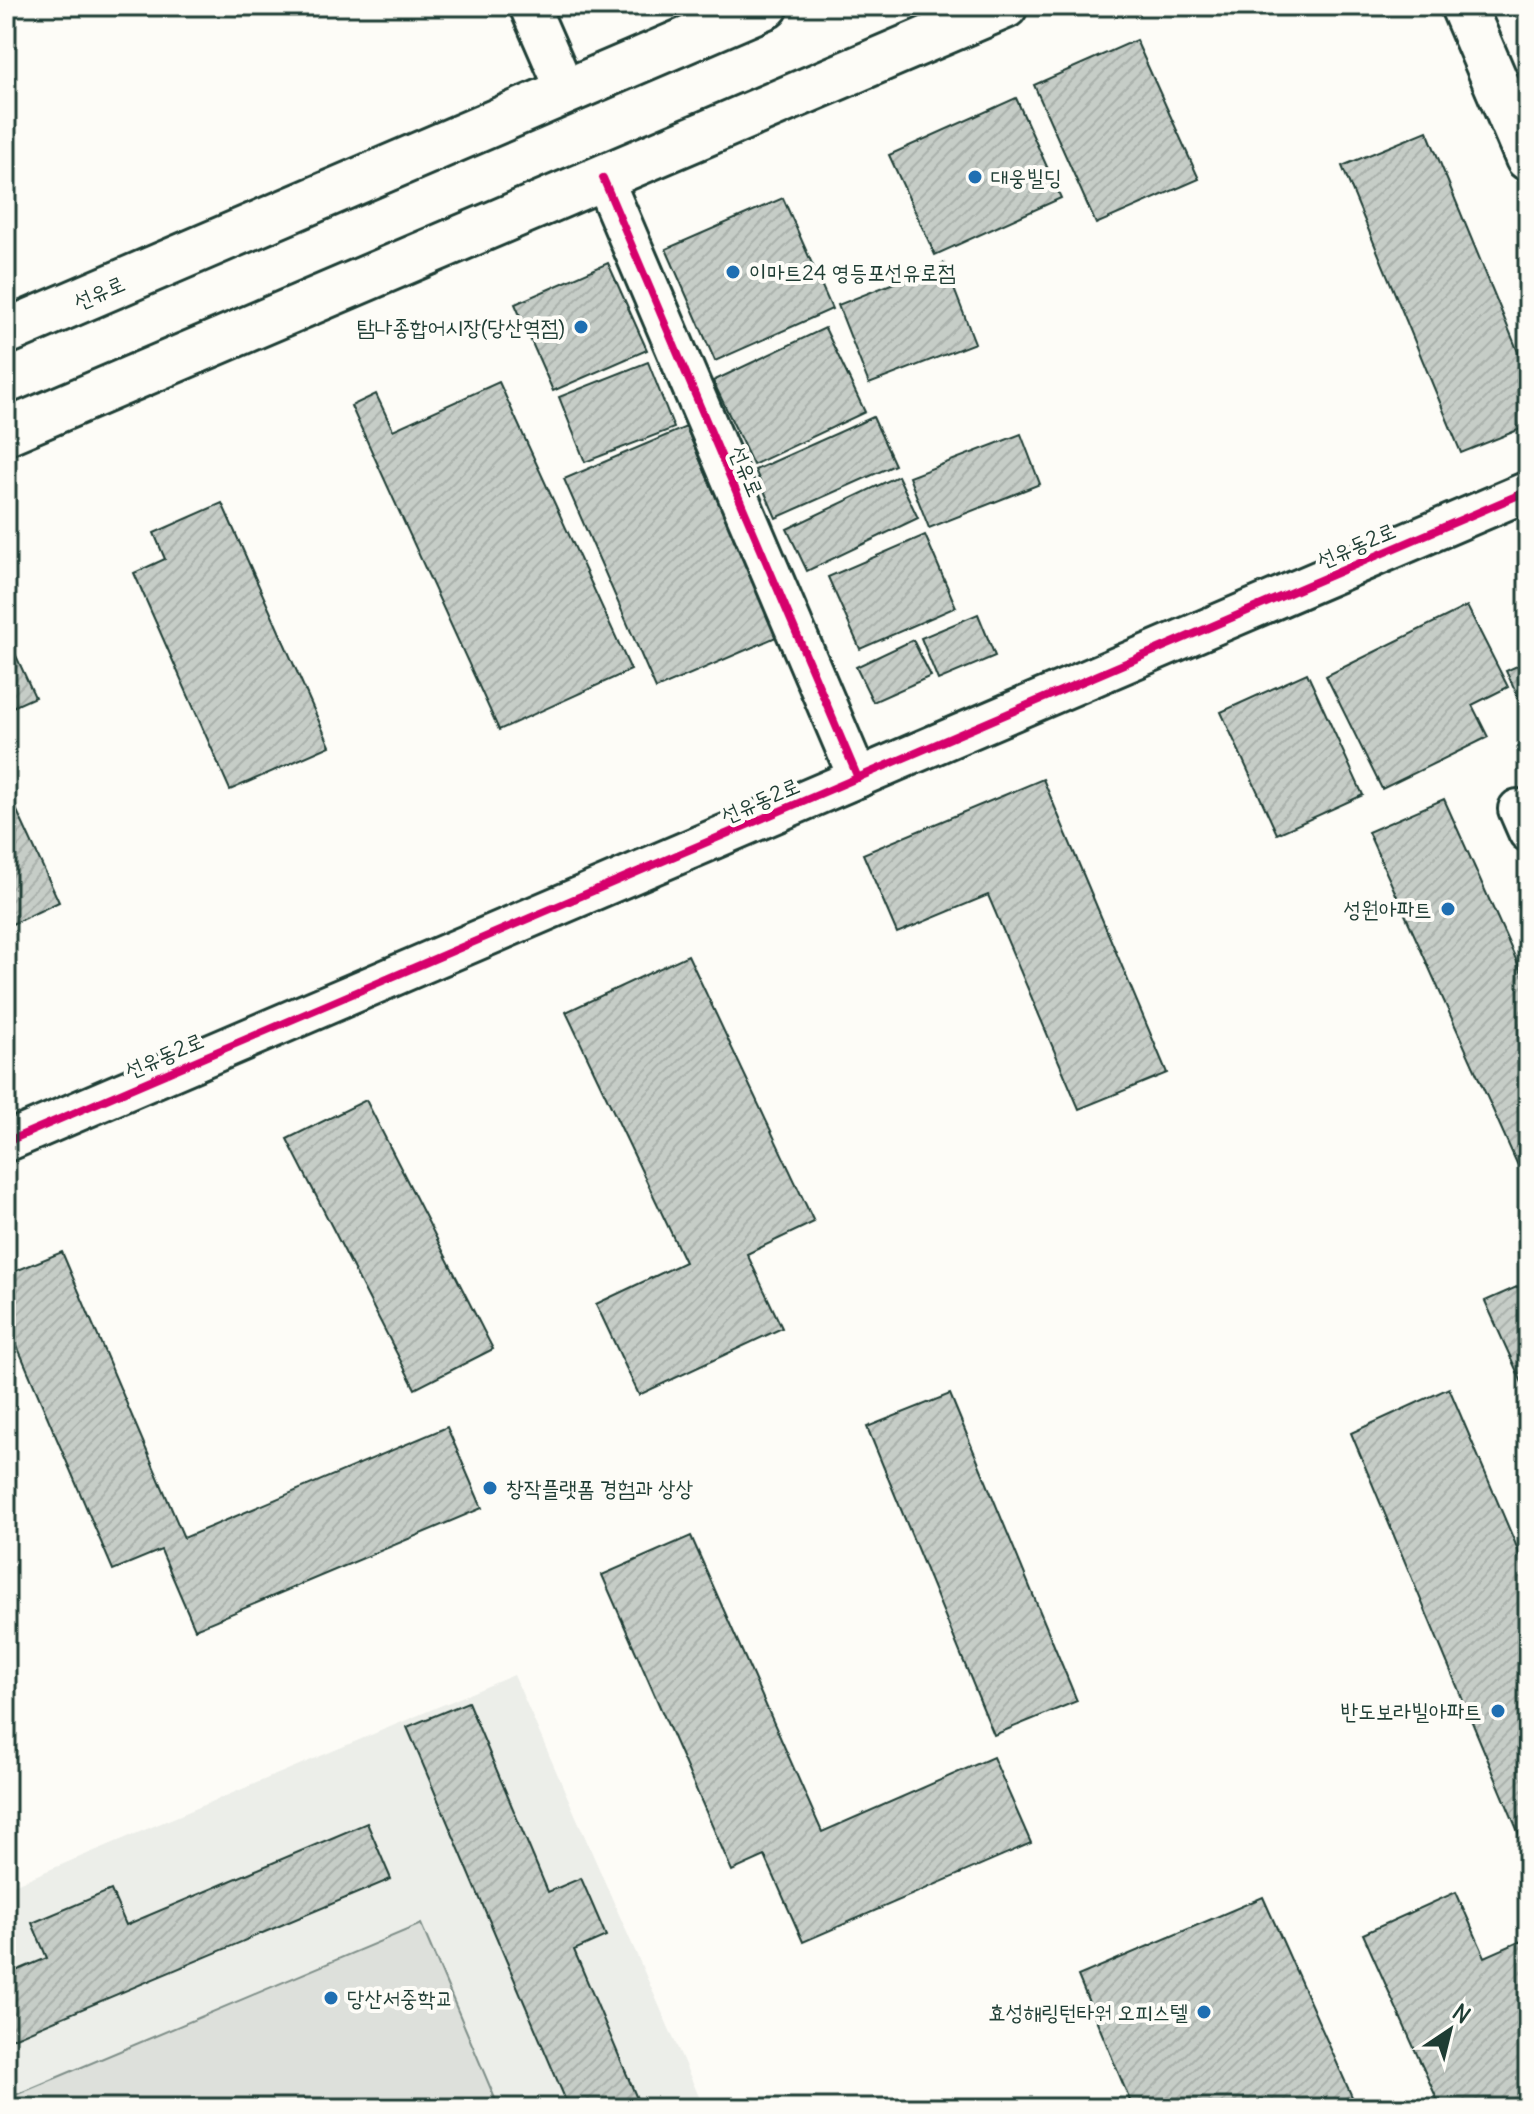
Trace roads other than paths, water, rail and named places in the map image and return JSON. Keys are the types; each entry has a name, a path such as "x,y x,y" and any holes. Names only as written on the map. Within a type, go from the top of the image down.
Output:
{"main road":[{"name":"선유로","path":"6,332 766,6"},
{"path":"6,432 1005,6"},
{"path":"1463,6 1528,158"}],"street":[{"path":"529,6 566,91"},
{"name":"선유로","path":"603,178 858,778"},
{"name":"선유동2로","path":"6,1142 1528,491"}],"place":[{"name":"대웅빌딩","path":"975,177"},
{"name":"이마트24 영등포선유로점","path":"733,272"},
{"name":"탐나종합어시장(당산역점)","path":"581,327"},
{"name":"성원아파트","path":"1448,909"},
{"name":"창작플랫폼 경험과 상상","path":"490,1488"},
{"name":"반도보라빌아파트","path":"1498,1711"},
{"name":"당산서중학교","path":"331,1998"},
{"name":"효성해링턴타워 오피스텔","path":"1204,2012"}]}
